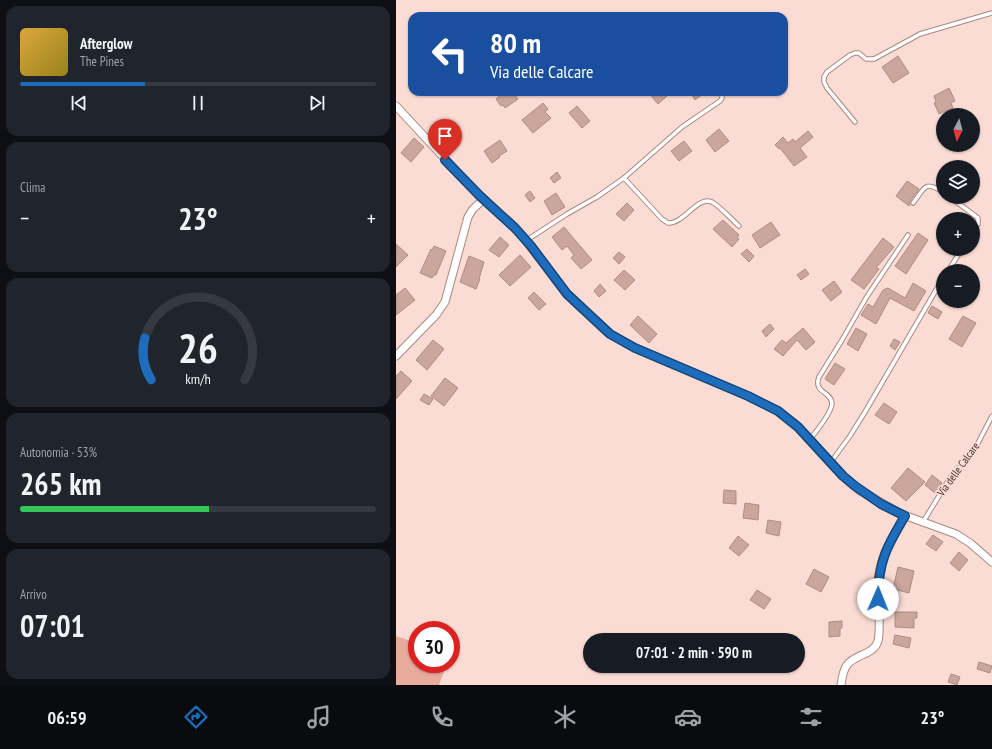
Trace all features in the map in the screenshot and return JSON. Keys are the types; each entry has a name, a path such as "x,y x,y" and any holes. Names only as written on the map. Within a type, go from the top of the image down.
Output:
{"street":[{"path":"396,106 440,155 527,240 567,294 613,336 635,348 774,409 795,424 843,476 860,490 886,507 905,516 956,534 970,543 992,562"},
{"path":"396,356 436,315 445,302 468,217 473,209 484,199"},
{"path":"841,685 847,664 871,650 878,642 878,586 880,571 886,549 905,516"}],"lane":[{"path":"855,122 827,88 824,82 825,75 833,68 855,53 859,53 866,59 874,59 920,34 992,13"},
{"path":"527,240 567,214 593,200 624,178 677,132 720,102 722,96"},
{"path":"624,178 666,222 675,222 701,203 708,201 714,204 739,226"},
{"path":"913,203 928,186 936,188"},
{"path":"959,204 970,212"},
{"path":"810,439 831,407 831,400 818,386 819,376 866,298 908,236"},
{"path":"831,462 865,412 936,290"},
{"name":"Via delle Calcare","path":"923,522 944,488 977,445 992,416"}],"shaded area":[{"path":"396,636 408,640 408,673 444,673 439,685 396,685"}],"building":[{"path":"898,56 909,73 893,83 882,67"},
{"path":"949,88 955,101 951,103 953,108 936,108 934,103 936,102 934,96"},
{"path":"499,96 516,96 518,99 505,108 503,105 501,106 496,99"},
{"path":"651,96 667,96 658,104"},
{"path":"692,96 700,96 695,100"},
{"path":"543,103 548,109 545,112 551,118 533,133 522,120"},
{"path":"577,106 590,121 582,128 569,113"},
{"path":"719,129 729,141 715,152 706,140"},
{"path":"808,131 813,137 800,148 807,157 794,166 780,148 779,149 775,145 783,137 788,143 793,139 795,142"},
{"path":"414,138 424,147 411,162 401,153"},
{"path":"500,140 507,151 492,163 484,151"},
{"path":"684,141 692,151 679,161 671,151"},
{"path":"557,172 561,178 554,183 550,178"},
{"path":"907,181 919,189 910,201 909,206 896,196"},
{"path":"530,191 535,198 530,202 525,195"},
{"path":"556,193 565,207 552,215 544,201"},
{"path":"627,203 634,210 624,221 616,214"},
{"path":"723,220 739,235 737,238 739,239 732,247 713,229"},
{"path":"771,222 780,235 760,248 752,235"},
{"path":"564,227 592,260 581,269 571,258 574,255 567,246 562,250 552,237"},
{"path":"918,233 928,240 906,274 895,266"},
{"path":"500,237 509,245 499,257 489,250"},
{"path":"883,238 894,247 876,268 879,269 864,289 851,280"},
{"path":"396,244 408,255 396,267"},
{"path":"434,246 446,251 436,275 432,278 420,273 431,249 432,250"},
{"path":"747,249 754,256 749,262 741,254"},
{"path":"619,252 625,257 619,264 613,258"},
{"path":"520,255 531,267 510,286 499,275"},
{"path":"469,256 484,262 476,289 460,282"},
{"path":"805,269 809,274 801,280 797,275"},
{"path":"624,270 635,280 625,290 614,280"},
{"path":"834,281 842,292 831,301 822,290"},
{"path":"913,283 926,291 914,311 890,298 876,324 861,315 868,304 873,307 883,290 888,288 905,298"},
{"path":"600,284 606,291 599,297 594,291"},
{"path":"405,288 415,300 396,315 396,295"},
{"path":"534,292 546,304 539,310 528,298"},
{"path":"932,306 942,312 938,319 928,313"},
{"path":"638,316 657,334 649,343 630,325"},
{"path":"963,316 976,323 962,347 949,339"},
{"path":"770,324 774,329 766,337 762,331"},
{"path":"803,328 815,342 806,350 797,340 783,356 774,349 782,340 786,343"},
{"path":"856,328 867,334 858,351 847,344"},
{"path":"894,339 900,342 895,350 890,346"},
{"path":"433,340 444,349 427,370 416,360"},
{"path":"835,363 845,369 834,385 825,379"},
{"path":"401,371 412,381 396,399 396,376"},
{"path":"445,378 458,388 444,406 431,396"},
{"path":"424,394 433,399 429,405 420,400"},
{"path":"884,403 897,412 889,424 875,415"},
{"path":"908,468 925,482 906,501 891,488"},
{"path":"932,475 942,483 935,493 925,485"},
{"path":"724,490 736,491 736,504 723,503"},
{"path":"745,503 759,505 758,520 743,518"},
{"path":"768,520 781,522 779,536 766,533"},
{"path":"933,535 943,542 936,551 926,544"},
{"path":"738,536 749,545 739,556 729,548"},
{"path":"959,552 968,560 959,571 950,563"},
{"path":"898,567 914,571 909,593 893,589"},
{"path":"814,569 829,577 821,592 806,584"},
{"path":"757,590 771,599 764,609 750,600"},
{"path":"895,612 917,612 917,618 914,618 914,628 895,627"},
{"path":"842,621 840,636 829,637 829,622"},
{"path":"895,635 911,638 909,648 893,644"},
{"path":"979,662 992,666 990,673 977,669"},
{"path":"951,674 960,677 957,685 948,682"}],"route":[{"path":"445,160 480,196 523,236 567,294 606,331 622,342 748,396 778,411 798,427 843,476 855,486 881,504 905,516 884,553 879,577 878,599"}]}
